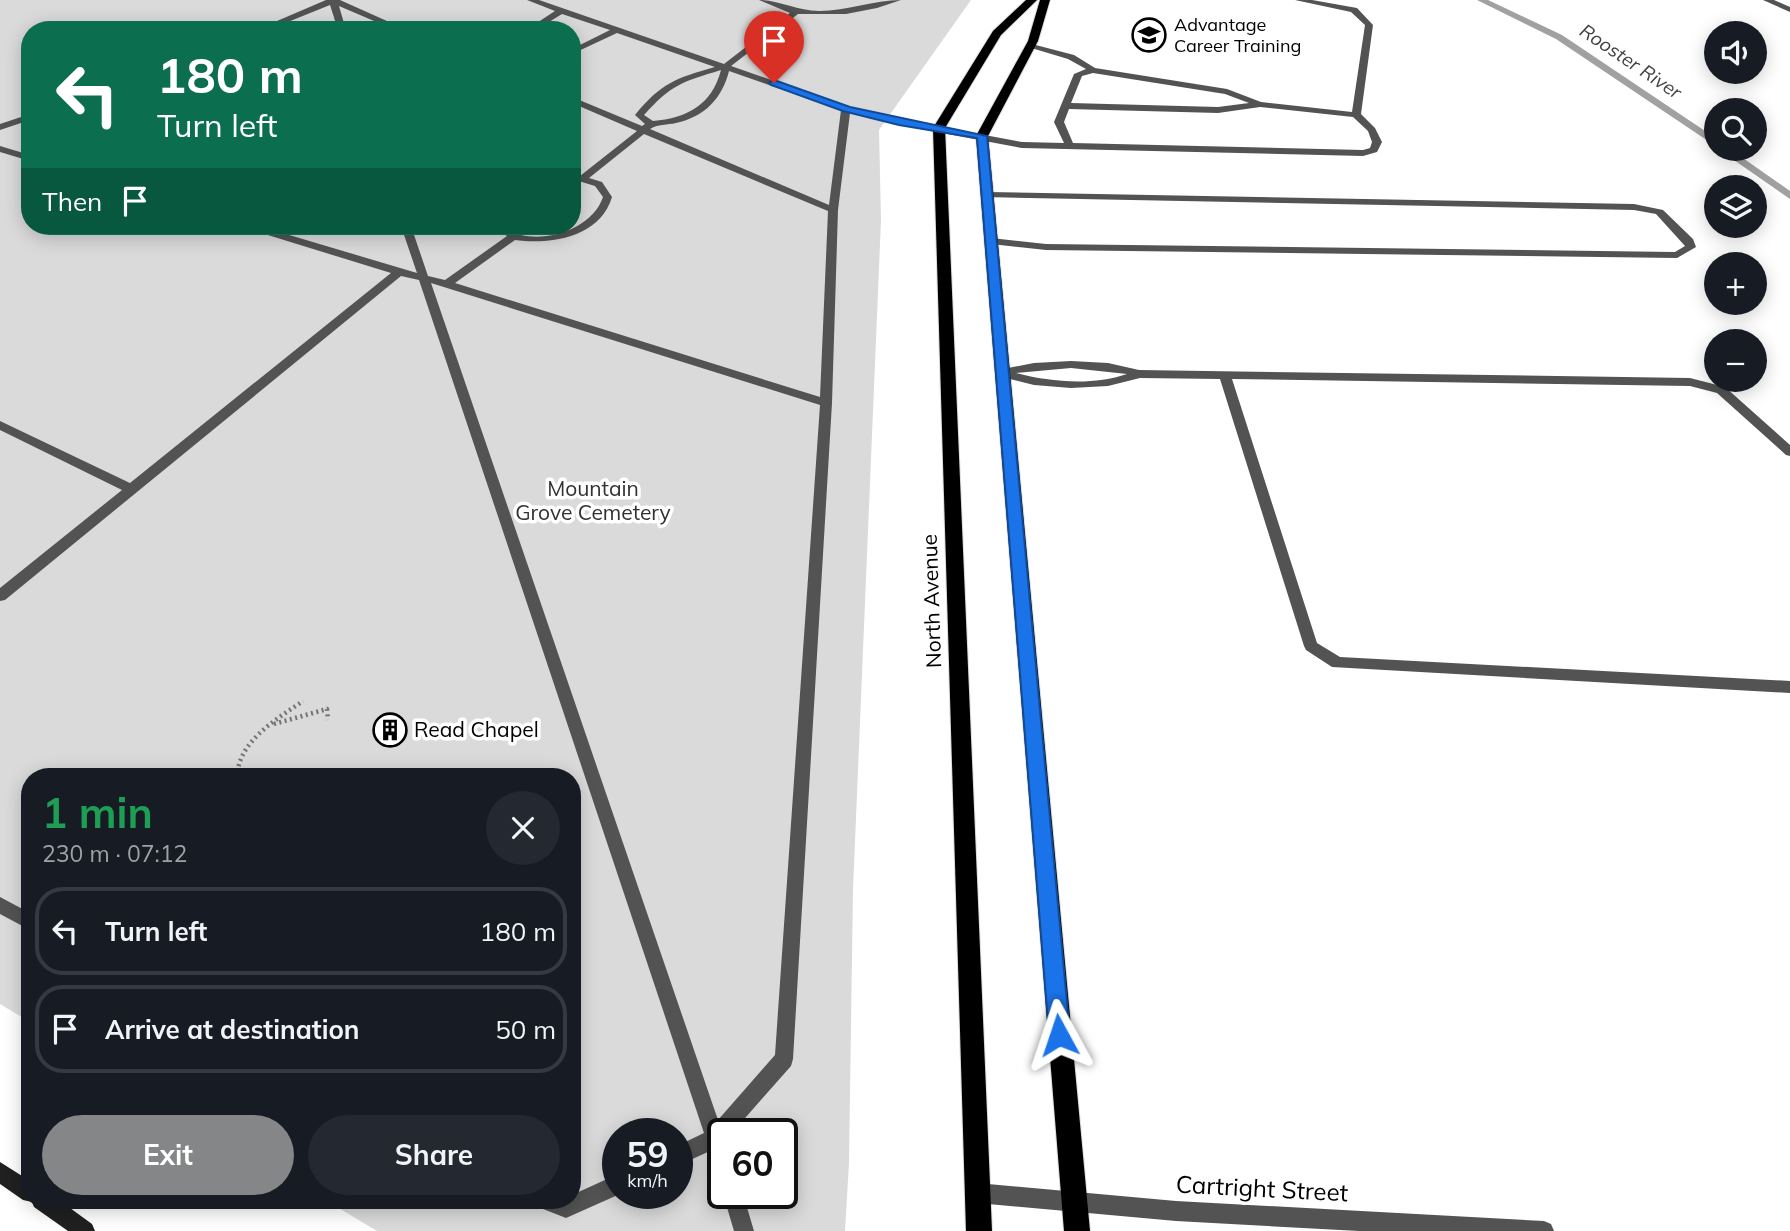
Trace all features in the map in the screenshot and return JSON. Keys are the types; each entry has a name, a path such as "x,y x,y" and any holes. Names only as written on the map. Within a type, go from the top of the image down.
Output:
{"main road":[{"path":"939,128 997,33 1032,0"},
{"path":"1045,0 1031,45 982,136 1077,1231"},
{"name":"North Avenue","path":"939,128 979,1231"},
{"path":"0,1172 21,1186"},
{"path":"54,1209 85,1231"}],"street":[{"path":"282,21 333,0 383,21"},
{"path":"333,0 339,21"},
{"path":"531,0 846,109 1022,145 1363,153 1374,150 1377,142 1372,130 1356,115 1260,104 1227,92 1094,70 1071,57 1031,45"},
{"path":"763,0 796,12 882,6 897,0"},
{"path":"1299,0 1354,10 1369,25 1356,115"},
{"path":"1767,0 1790,10"},
{"path":"545,21 561,11"},
{"path":"651,124 639,115 662,90 680,79 726,66 796,12"},
{"path":"581,48 616,30"},
{"path":"581,175 651,124 670,123 689,117 710,103 720,92 726,66"},
{"path":"1070,146 1059,122 1078,74 1094,70"},
{"path":"581,104 833,210"},
{"path":"1065,106 1218,110 1260,104"},
{"path":"733,1118 784,1059 826,403 833,210 846,109"},
{"path":"0,128 21,120"},
{"path":"0,149 21,155"},
{"path":"581,178 605,190 608,199 607,209 599,219 581,229"},
{"path":"986,195 1634,207 1659,212 1689,241 1691,247 1677,255 1046,247 991,242"},
{"path":"278,235 447,284 826,403"},
{"path":"409,235 709,1118"},
{"path":"447,284 514,236 551,238 562,235"},
{"path":"0,596 399,272"},
{"path":"1002,373 1034,382 1104,383 1139,374 1690,382 1721,390 1790,452"},
{"path":"1225,375 1311,646 1337,663 1790,687"},
{"path":"0,425 131,489"},
{"path":"0,905 21,917"},
{"path":"581,1201 602,1191"},
{"name":"Cartright Street","path":"977,1193 1176,1211 1544,1231"},
{"path":"737,1209 744,1231"}],"path":[{"path":"237,768 248,745 303,701"},
{"path":"270,725 327,709 328,720"}],"green space":[{"name":"Mountain Grove Cemetery","path":"0,0 971,0 879,130 881,220 853,889 849,1163 845,1231 377,1231 340,1209 581,1209 581,768 21,768 21,1017 0,1004"}],"waterway":[{"name":"Rooster River","path":"1481,0 1559,37 1704,135"},
{"name":"Rooster River","path":"1740,161 1790,196"}],"place":[{"name":"Advantage Career Training","path":"1149,35"},
{"name":"Read Chapel","path":"390,730"}],"route":[{"path":"774,83 846,109 899,122 982,136 1059,1035"}]}
